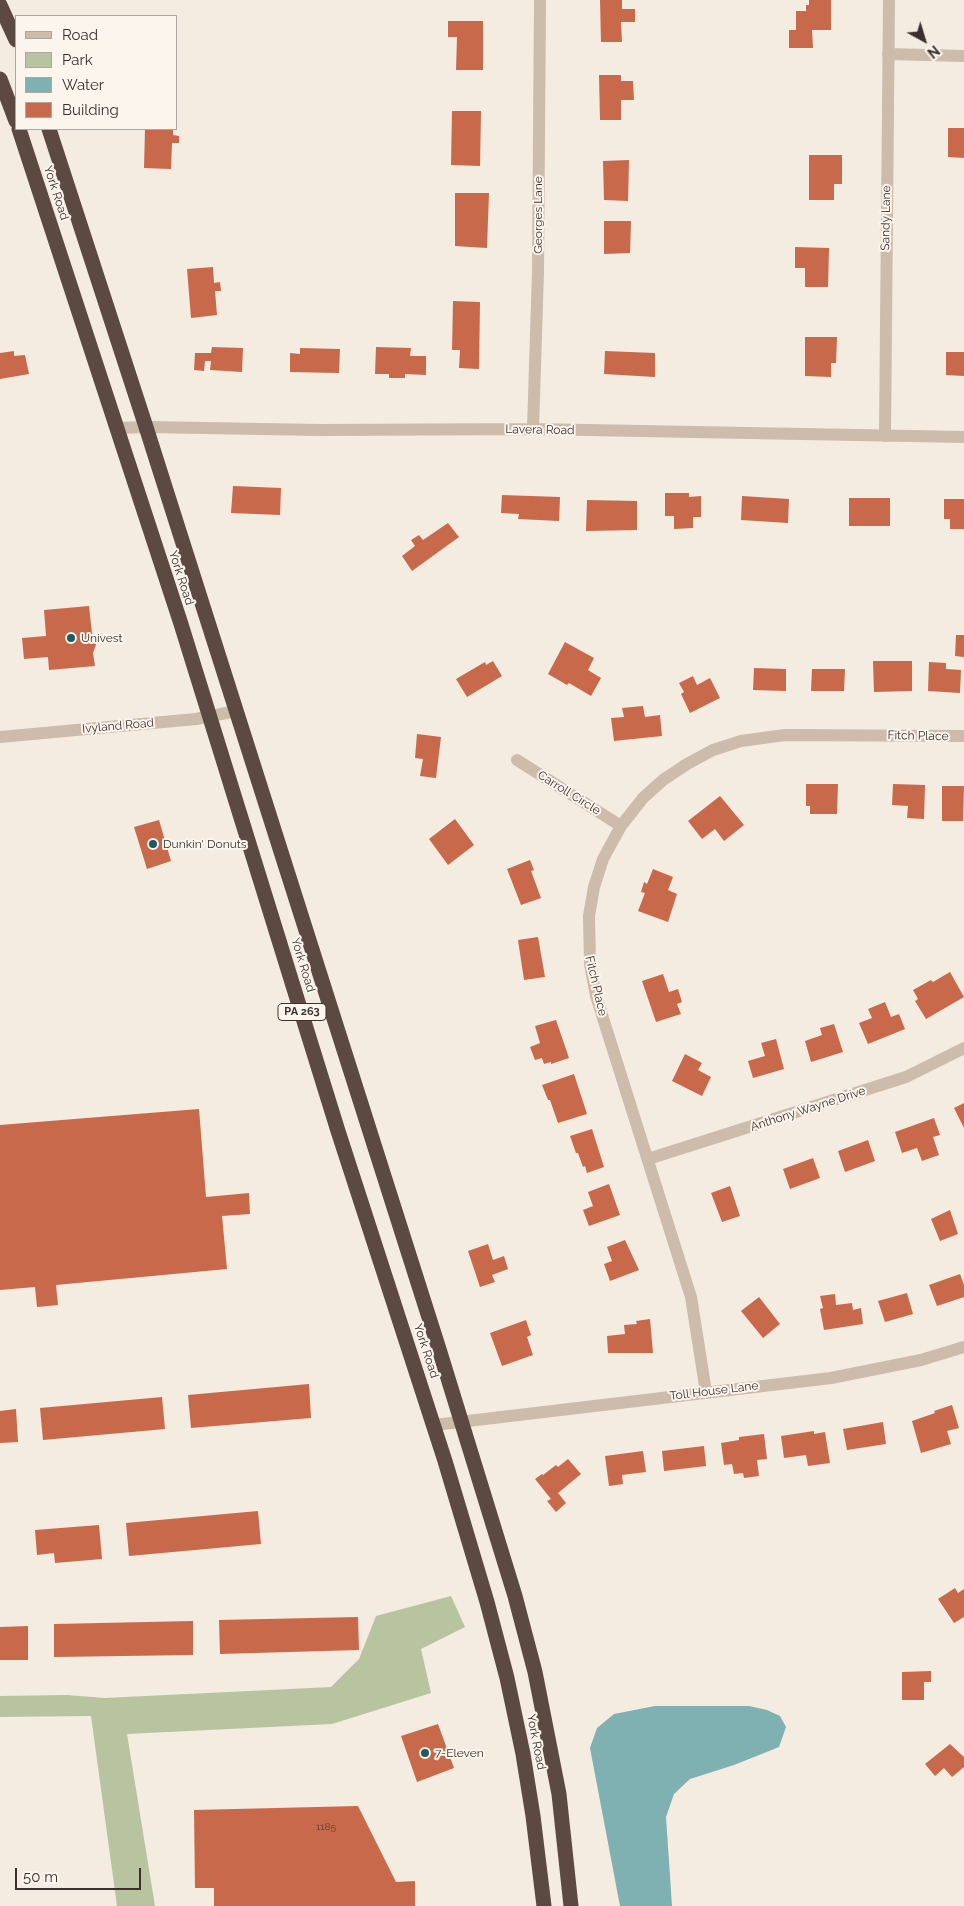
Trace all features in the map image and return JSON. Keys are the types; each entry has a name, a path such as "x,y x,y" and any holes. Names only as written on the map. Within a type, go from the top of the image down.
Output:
{"highway":[{"path":"0,5 15,38"},
{"path":"0,79 15,118"},
{"name":"York Road","path":"19,130 210,716 338,1131 434,1425 487,1602 507,1678 532,1804 544,1906"},
{"name":"York Road","path":"50,130 461,1422 514,1596 539,1689 559,1794 571,1906"}],"street":[{"name":"Georges Lane","path":"533,429 538,272 540,0"},
{"name":"Sandy Lane","path":"884,436 889,0"},
{"path":"888,54 964,56"},
{"name":"Lavera Road","path":"116,428 320,430 533,429 964,437"},
{"name":"Ivyland Road","path":"0,736 196,719 236,711"},
{"name":"Fitch Place","path":"706,1392 691,1297 596,996 590,964 589,916 594,887 603,859 620,826 643,798 663,780 713,750 741,741 785,735 964,736"},
{"name":"Carroll Circle","path":"517,760 620,826"},
{"name":"Anthony Wayne Drive","path":"648,1159 906,1077 964,1048"},
{"name":"Toll House Lane","path":"434,1425 831,1378 920,1360 964,1347"}],"green space":[{"path":"451,1596 465,1627 421,1649 431,1693 332,1724 127,1734 155,1906 117,1906 91,1716 0,1717 0,1696 67,1695 105,1698 331,1687 359,1659 376,1616"}],"water":[{"path":"655,1706 749,1706 767,1710 780,1716 786,1727 779,1747 734,1765 690,1779 674,1794 666,1817 672,1906 620,1906 590,1748 597,1728 614,1714"}],"building":[{"path":"600,0 622,0 622,9 635,9 635,22 621,22 622,42 601,42"},
{"path":"809,0 831,0 831,30 812,30 813,48 789,48 789,30 796,30 796,11 806,11 806,5 809,5"},
{"path":"448,21 483,21 483,70 456,70 457,37 448,37"},
{"path":"599,75 621,75 621,81 633,81 634,100 621,100 621,120 600,120"},
{"path":"452,111 481,111 480,166 451,165"},
{"path":"948,128 964,128 964,158 948,157"},
{"path":"145,130 173,130 173,135 179,136 179,143 172,143 171,169 144,168"},
{"path":"809,155 842,155 842,184 834,184 834,200 809,200"},
{"path":"629,160 628,201 604,200 603,161"},
{"path":"455,193 489,193 487,248 455,246"},
{"path":"604,221 631,221 630,253 604,254"},
{"path":"795,247 829,248 828,287 805,287 805,268 795,268"},
{"path":"213,267 214,283 220,282 221,291 215,291 217,315 191,318 187,269"},
{"path":"453,301 480,302 479,369 459,368 460,350 452,350"},
{"path":"805,337 837,337 836,363 831,363 831,377 805,376"},
{"path":"212,347 243,348 242,372 210,370 211,361 205,361 204,371 194,370 195,353 211,353"},
{"path":"376,347 411,348 410,356 426,356 426,375 405,374 405,378 389,378 389,374 375,374"},
{"path":"300,348 340,349 339,373 290,372 290,353 300,354"},
{"path":"14,351 14,356 25,355 29,374 0,379 0,353"},
{"path":"605,351 655,353 655,377 604,374"},
{"path":"946,352 964,352 964,376 946,375"},
{"path":"233,486 281,488 280,515 231,513"},
{"path":"665,493 689,493 689,497 701,496 701,517 693,517 693,528 674,529 674,516 665,516"},
{"path":"502,495 560,497 559,521 518,519 519,514 501,513"},
{"path":"742,496 789,499 788,523 741,520"},
{"path":"849,498 890,498 890,526 849,526"},
{"path":"944,499 964,499 964,529 950,529 950,519 944,519"},
{"path":"587,500 637,501 637,530 586,531"},
{"path":"448,523 459,537 412,571 402,556 415,546 411,540 419,535 423,540"},
{"name":"Univest","path":"89,606 92,633 97,642 93,653 95,666 49,670 48,657 24,659 22,638 46,636 44,610"},
{"path":"956,635 964,635 964,657 955,656"},
{"path":"565,642 594,658 588,670 601,678 591,696 569,683 567,685 548,674"},
{"path":"493,661 502,676 467,697 456,679 485,662 486,665"},
{"path":"873,661 912,661 912,691 874,692"},
{"path":"929,662 946,663 946,669 961,670 960,693 928,691"},
{"path":"754,668 786,669 786,691 753,690"},
{"path":"812,669 845,669 844,691 811,691"},
{"path":"693,676 697,685 710,678 720,698 690,713 681,694 684,692 679,683"},
{"path":"643,706 645,717 660,715 662,736 614,741 611,718 624,717 622,708"},
{"path":"417,734 441,737 436,778 420,776 423,759 415,758"},
{"path":"806,784 838,784 837,814 810,814 810,806 806,806"},
{"path":"893,784 925,785 924,819 907,818 908,806 892,805"},
{"path":"942,786 964,786 963,821 942,821"},
{"path":"720,796 744,825 724,841 715,829 702,839 688,821"},
{"path":"455,819 474,845 448,865 429,839"},
{"name":"Dunkin' Donuts","path":"159,820 171,861 147,869 134,827"},
{"path":"530,860 534,870 531,871 541,898 521,905 507,869"},
{"path":"653,869 673,877 668,890 677,894 668,922 638,911 645,893 641,892 644,882 647,884"},
{"path":"538,937 545,977 524,980 518,940"},
{"path":"950,972 964,997 926,1019 915,1001 918,999 913,990 931,980 933,982"},
{"path":"663,974 669,992 678,989 682,1002 677,1004 681,1014 656,1022 642,981"},
{"path":"885,1002 891,1017 899,1014 905,1029 868,1044 859,1023 872,1018 868,1009"},
{"path":"556,1020 569,1058 551,1064 551,1062 544,1064 542,1058 535,1060 530,1047 540,1043 535,1026"},
{"path":"834,1024 843,1052 811,1062 805,1041 822,1035 820,1028"},
{"path":"776,1039 784,1069 753,1078 748,1061 765,1056 761,1043"},
{"path":"685,1054 702,1063 698,1070 711,1077 702,1096 672,1081"},
{"path":"574,1074 587,1114 558,1123 550,1100 548,1100 542,1085"},
{"path":"964,1103 964,1128 954,1108"},
{"path":"199,1109 206,1197 249,1193 250,1214 222,1216 227,1269 56,1285 58,1305 37,1307 35,1287 0,1290 0,1125"},
{"path":"934,1118 940,1135 933,1137 939,1155 922,1161 917,1148 902,1153 895,1132"},
{"path":"592,1129 604,1167 587,1173 578,1153 576,1153 570,1136"},
{"path":"868,1140 875,1161 845,1172 838,1151"},
{"path":"813,1158 820,1178 790,1189 783,1169"},
{"path":"609,1184 620,1215 589,1226 583,1210 593,1206 588,1192"},
{"path":"730,1186 740,1216 722,1222 711,1193"},
{"path":"950,1210 958,1234 940,1241 931,1219"},
{"path":"625,1240 639,1270 610,1281 604,1264 612,1261 607,1247"},
{"path":"488,1244 493,1260 504,1256 508,1269 492,1275 495,1282 480,1287 468,1251"},
{"path":"960,1274 964,1285 964,1297 937,1306 929,1285"},
{"path":"907,1293 913,1314 885,1322 878,1301"},
{"path":"835,1294 836,1305 852,1303 853,1310 861,1308 863,1324 824,1330 820,1309 823,1308 820,1296"},
{"path":"759,1297 780,1324 763,1338 741,1311"},
{"path":"650,1319 653,1353 608,1353 607,1336 625,1334 624,1325 637,1324 636,1321"},
{"path":"526,1320 531,1335 527,1337 533,1355 502,1366 490,1333"},
{"path":"309,1384 311,1418 191,1428 188,1395"},
{"path":"162,1397 165,1429 43,1440 40,1408"},
{"path":"952,1405 959,1428 947,1431 951,1444 921,1453 912,1421"},
{"path":"16,1409 18,1442 0,1443 0,1411"},
{"path":"883,1422 886,1444 847,1450 843,1429"},
{"path":"814,1431 814,1434 825,1432 830,1463 808,1466 806,1455 784,1458 781,1436"},
{"path":"764,1434 767,1459 757,1460 759,1476 744,1478 743,1473 734,1474 732,1464 724,1465 721,1443 739,1440 739,1437"},
{"path":"704,1446 706,1466 664,1471 662,1451"},
{"path":"643,1451 646,1472 622,1475 623,1484 609,1486 605,1456"},
{"path":"568,1459 581,1474 558,1493 566,1503 556,1512 547,1501 551,1499 535,1479 556,1465 558,1467"},
{"path":"258,1511 261,1544 129,1556 126,1523"},
{"path":"99,1525 102,1559 55,1563 54,1553 37,1555 35,1530"},
{"path":"955,1588 958,1593 964,1589 964,1617 954,1623 938,1599"},
{"path":"358,1617 359,1650 220,1654 219,1620"},
{"path":"193,1621 193,1655 54,1657 54,1624"},
{"path":"28,1626 28,1660 0,1660 0,1627"},
{"path":"931,1671 931,1682 924,1682 924,1700 902,1700 902,1672"},
{"path":"438,1724 454,1768 417,1782 401,1736"},
{"path":"950,1744 964,1757 964,1767 952,1777 944,1768 935,1776 925,1764"},
{"path":"358,1806 396,1882 415,1881 415,1906 214,1906 214,1888 195,1888 194,1810"}],"place":[{"name":"Univest","path":"71,638"},
{"name":"Dunkin' Donuts","path":"153,844"},
{"name":"7-Eleven","path":"425,1753"}]}
